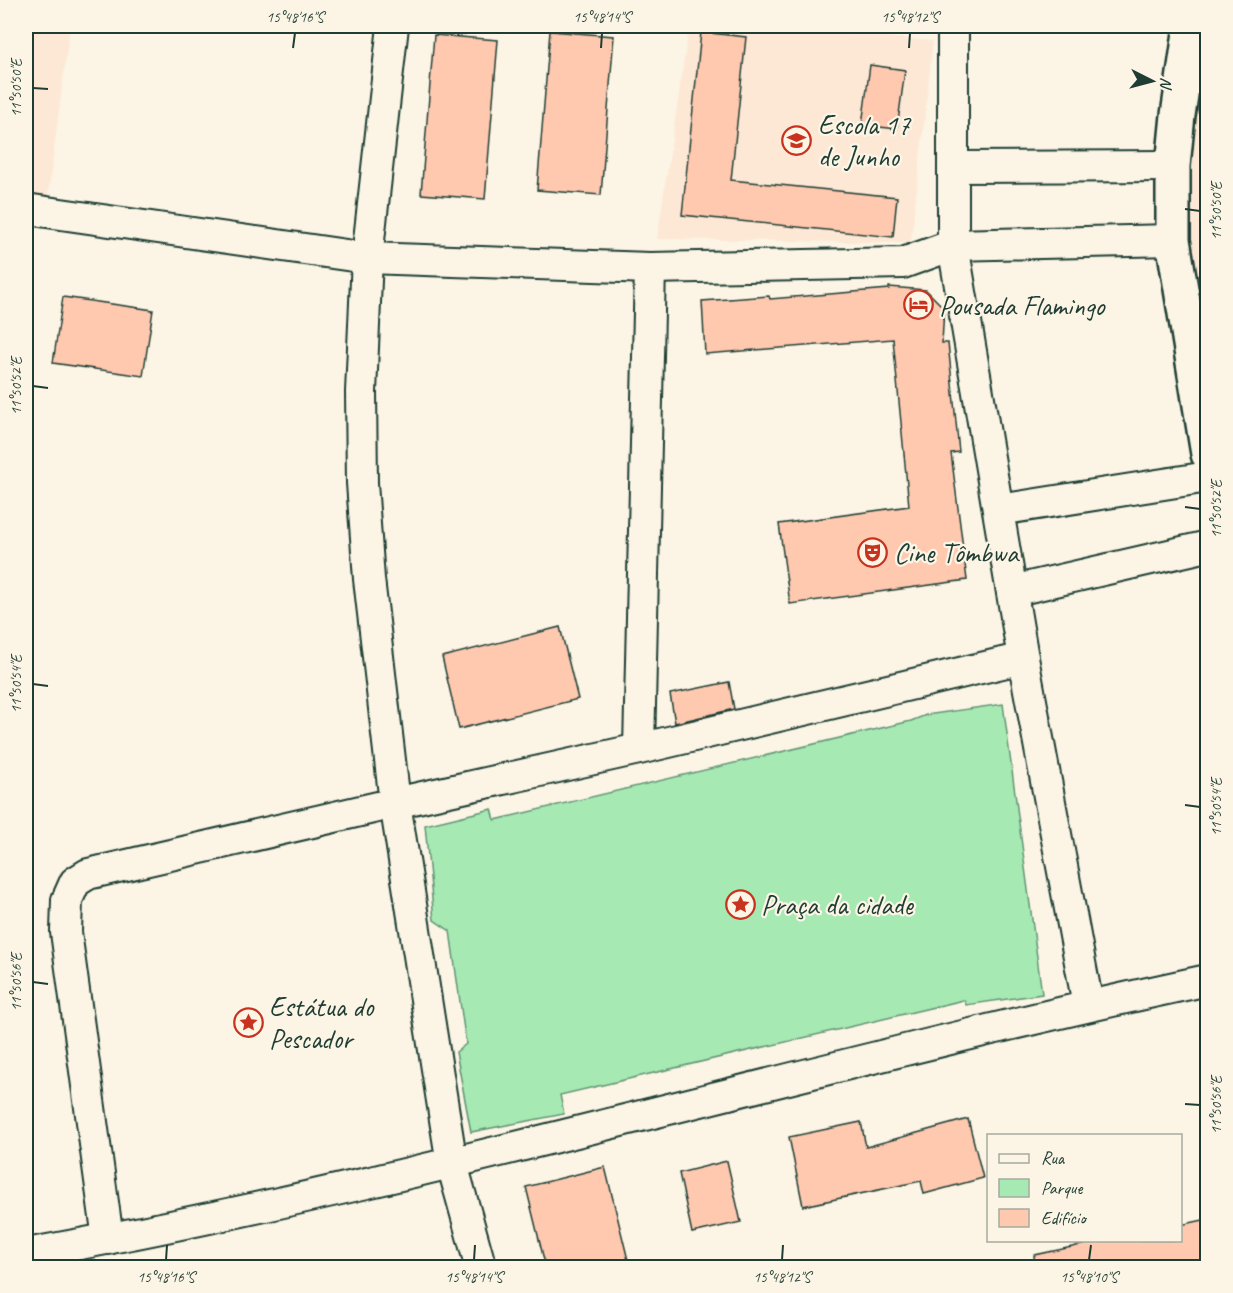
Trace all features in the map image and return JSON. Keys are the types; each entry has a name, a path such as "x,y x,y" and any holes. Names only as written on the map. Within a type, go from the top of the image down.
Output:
{"street":[{"path":"393,26 366,258 361,392 362,483 369,579 395,803 452,1164 481,1268"},
{"path":"953,26 953,245 1023,658 1088,1005"},
{"path":"1191,26 1173,166 1173,240 1208,454"},
{"path":"953,167 1173,166"},
{"path":"26,209 366,258 650,268 903,263 953,245 1173,240"},
{"path":"639,749 650,268"},
{"path":"999,510 1208,477"},
{"path":"1012,591 1208,546"},
{"path":"108,1239 66,932 67,900 75,882 88,874 639,749 1023,658"},
{"path":"26,1254 108,1239 452,1164 1088,1005 1208,980"}],"shaded area":[{"path":"26,26 70,26 46,212 26,209"},
{"name":"Escola 17 de Junho","path":"689,26 766,26 933,41 911,243 657,239"},
{"path":"1207,26 1207,316 1191,242 1193,113"}],"green space":[{"name":"Praça da cidade","path":"1003,704 1042,994 966,1005 964,1000 560,1095 564,1114 471,1132 456,1052 466,1044 450,931 434,920 425,825 492,809 495,820 911,721 926,715"}],"building":[{"path":"550,31 614,36 601,195 537,190"},
{"path":"701,32 746,37 731,180 897,197 893,237 682,215"},
{"path":"434,35 498,40 485,199 421,194"},
{"path":"870,65 905,70 897,129 862,125"},
{"path":"889,287 926,290 944,308 942,343 948,343 959,452 951,453 967,580 790,604 779,524 909,506 893,339 705,354 702,301 769,296 770,299 889,289"},
{"path":"63,297 153,310 143,376 53,363"},
{"path":"560,627 578,699 459,729 442,657"},
{"path":"729,682 734,709 675,723 670,694"},
{"path":"968,1119 983,1178 924,1194 921,1181 803,1206 789,1137 861,1122 866,1147"},
{"path":"727,1161 741,1222 692,1233 679,1173"},
{"path":"605,1167 630,1268 546,1268 526,1187"},
{"path":"1208,1219 1208,1268 1035,1268 1034,1255 1096,1242 1182,1242 1182,1225"}],"place":[{"name":"Escola 17 de Junho","path":"797,140"},
{"name":"Pousada Flamingo","path":"918,305"},
{"name":"Cine Tômbwa","path":"873,552"},
{"name":"Praça da cidade","path":"740,904"},
{"name":"Estátua do Pescador","path":"248,1022"}]}
